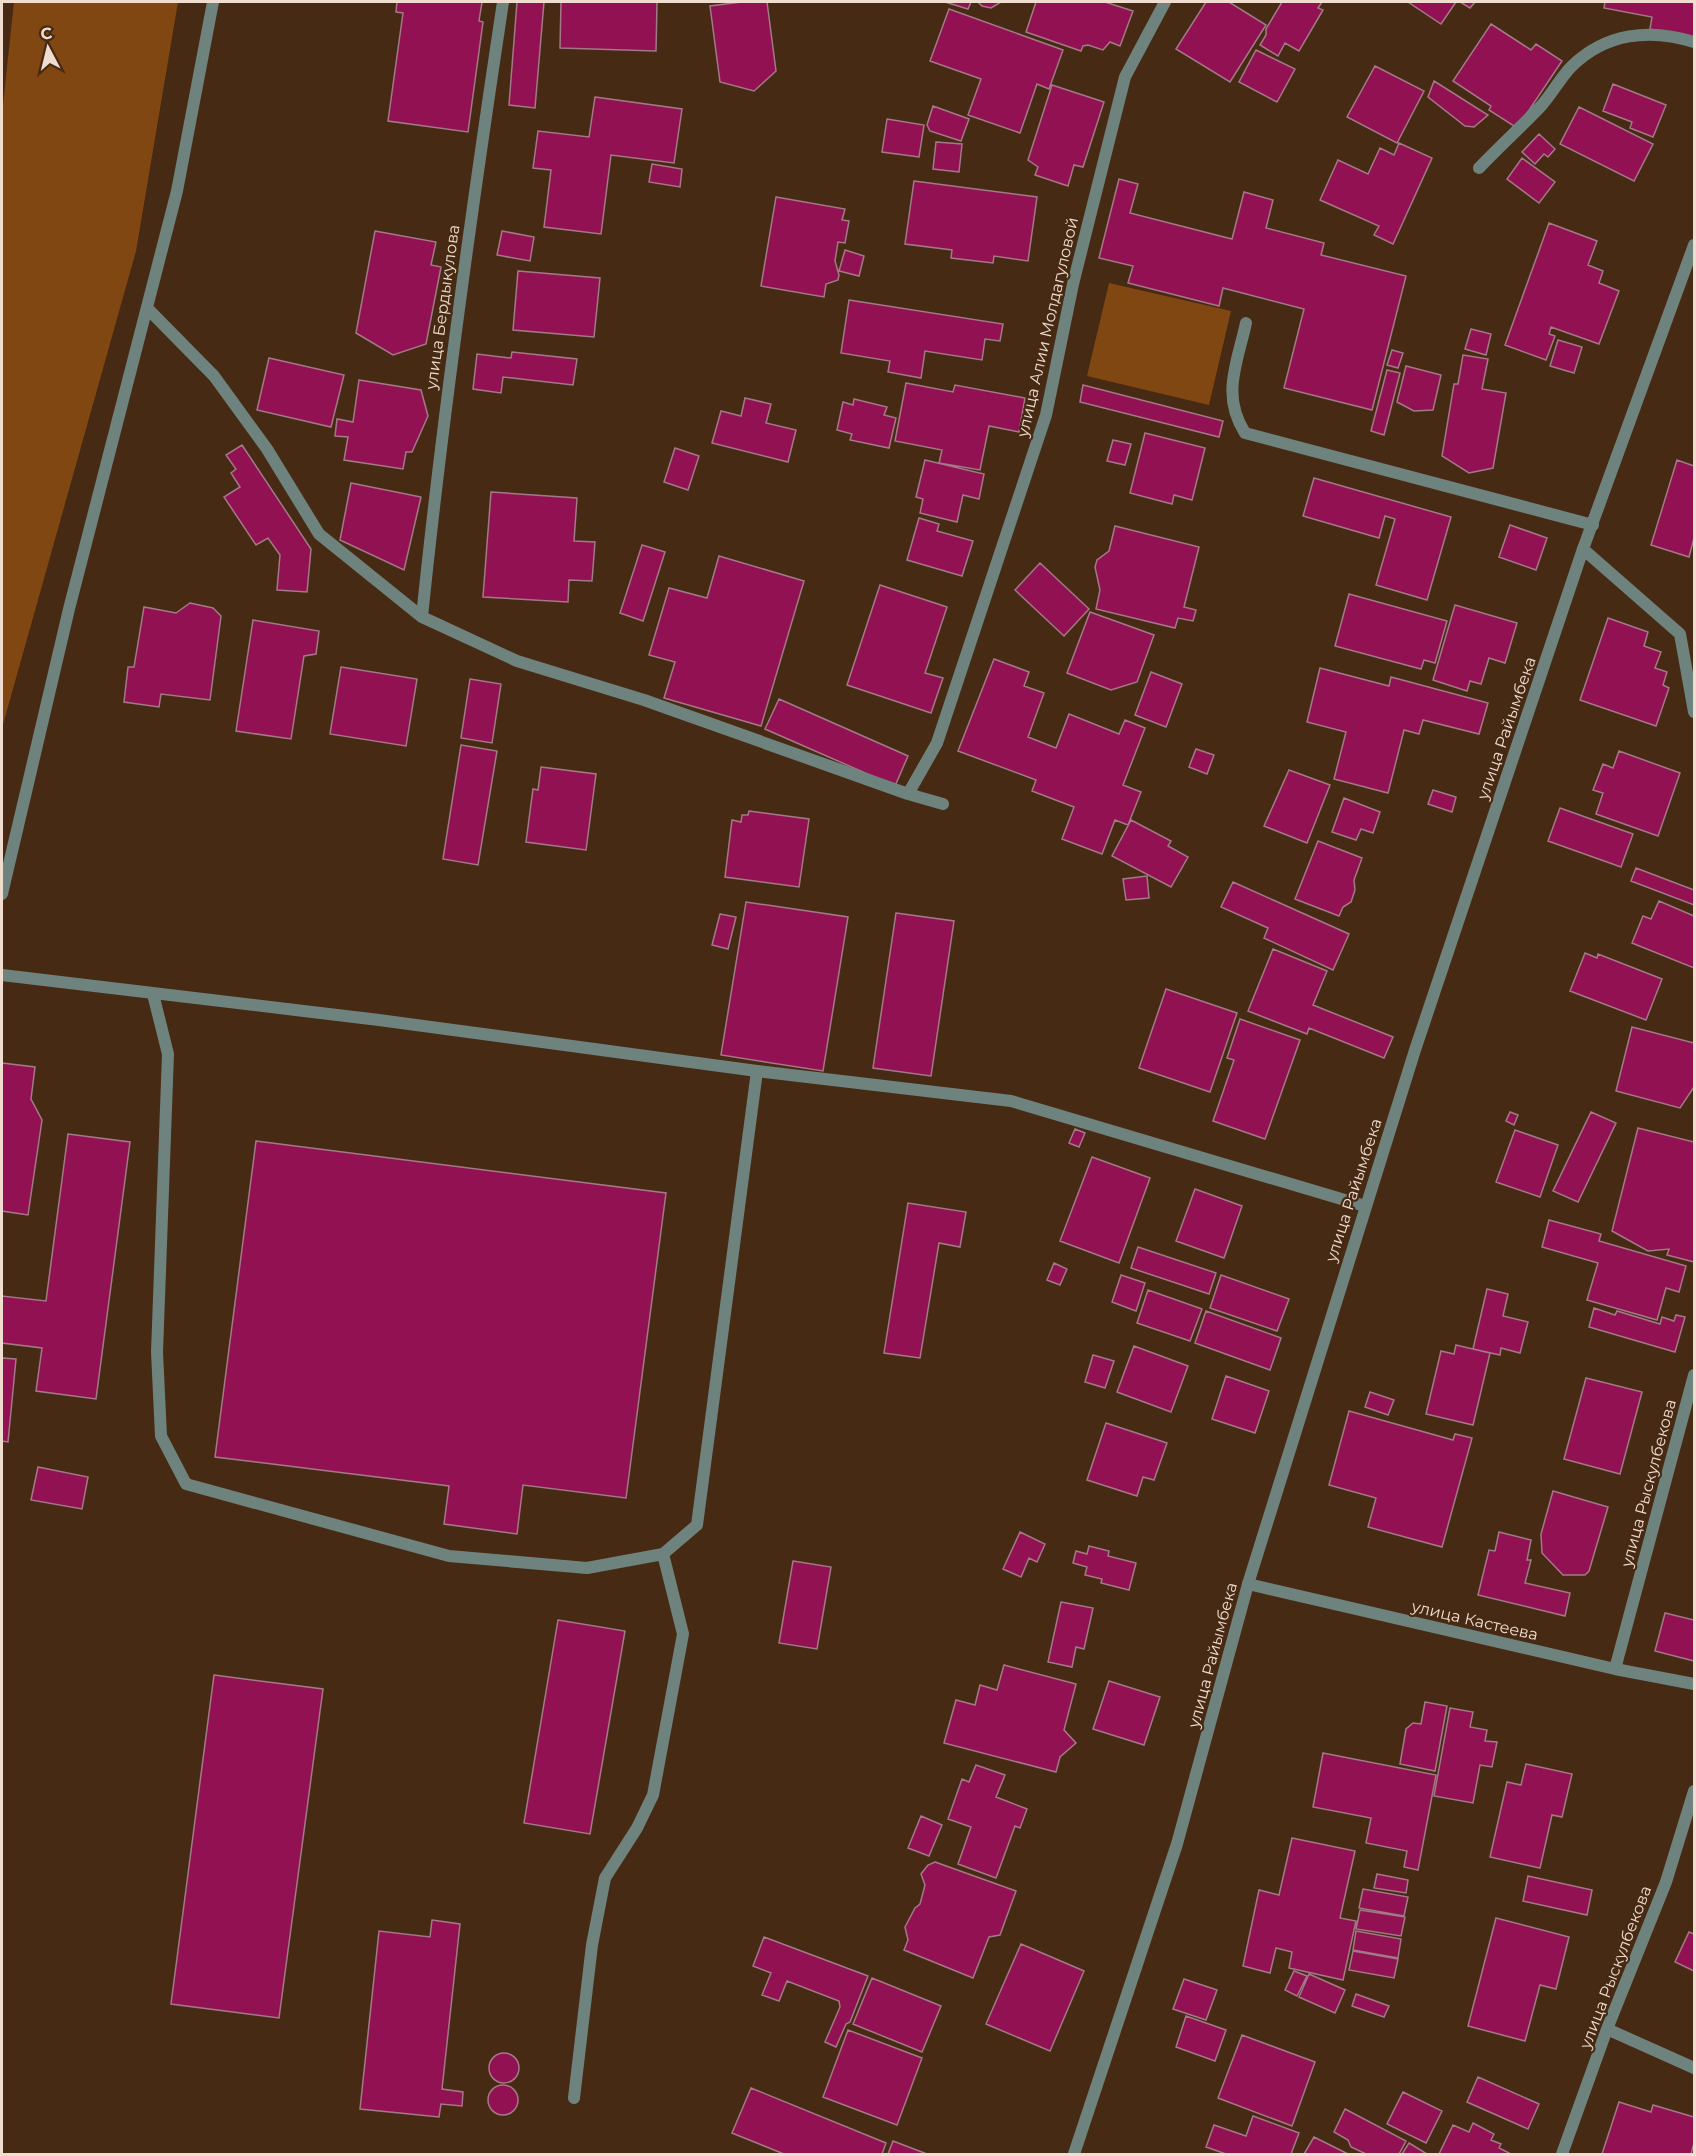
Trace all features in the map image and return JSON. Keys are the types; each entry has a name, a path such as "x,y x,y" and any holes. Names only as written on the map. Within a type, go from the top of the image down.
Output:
{"street":[{"path":"2,894 72,598 177,191 213,2"},
{"name":"улица Бердыкулова","path":"422,617 438,461 462,274 503,2"},
{"name":"улица Алии Молдагуловой","path":"908,794 937,743 1046,415 1073,284 1125,77 1165,2"},
{"path":"1479,168 1542,105 1571,67 1591,50 1609,40 1638,33 1695,42"},
{"name":"улица Райымбека","path":"1074,2154 1177,1844 1248,1584 1365,1206 1584,549 1695,245"},
{"path":"148,309 214,376 267,448 319,534 422,617 517,661 644,700 908,794 943,804"},
{"path":"1246,323 1232,385 1234,415 1245,433 1593,525"},
{"path":"1584,549 1680,634 1695,712"},
{"path":"6,978 391,1022 757,1071 1011,1101 1365,1206"},
{"path":"153,994 168,1054 157,1352 160,1436 186,1484 449,1556 587,1568 663,1554 697,1526 757,1071"},
{"name":"улица Рыскулбекова","path":"1616,1669 1695,1375"},
{"path":"574,2098 592,1945 604,1878 637,1828 653,1795 683,1634 663,1554"},
{"name":"улица Кастеева","path":"1248,1584 1616,1669 1695,1684"},
{"name":"улица Рыскулбекова","path":"1562,2154 1607,2029 1666,1882 1695,1791"},
{"path":"1607,2029 1695,2068"}],"shaded area":[{"path":"14,2 178,2 136,251 2,728 2,114"},
{"path":"1109,283 1231,311 1209,405 1087,376"}],"building":[{"path":"397,2 482,2 479,21 483,22 468,132 388,121 403,13 396,12"},
{"path":"517,2 544,2 535,108 509,105"},
{"path":"561,2 657,2 656,51 560,48"},
{"path":"767,2 776,71 754,91 720,82 710,6"},
{"path":"945,2 971,2 968,9"},
{"path":"978,2 1001,2 991,8 982,6"},
{"path":"1036,2 1105,2 1133,11 1120,46 1110,42 1103,50 1088,45 1083,46 1081,51 1026,32"},
{"path":"1206,2 1229,2 1266,25 1230,82 1176,49"},
{"path":"1282,2 1322,2 1318,8 1323,10 1299,51 1285,43 1278,56 1260,45 1266,35 1266,29"},
{"path":"1408,2 1456,2 1441,24"},
{"path":"1460,2 1475,2 1470,8"},
{"path":"1605,2 1694,2 1694,37 1650,29 1652,17 1604,8"},
{"path":"949,9 1063,50 1049,89 1037,84 1020,133 968,115 981,79 930,61"},
{"path":"1491,24 1531,50 1536,44 1562,61 1517,128 1489,110 1491,106 1453,81"},
{"path":"1256,50 1295,69 1277,102 1239,82"},
{"path":"1375,66 1424,91 1397,143 1347,117"},
{"path":"1434,81 1488,115 1474,127 1465,126 1428,97"},
{"path":"1613,84 1666,105 1653,137 1630,128 1632,122 1603,111"},
{"path":"1052,85 1104,102 1083,167 1074,165 1068,186 1035,175 1038,167 1028,160"},
{"path":"595,97 682,109 674,163 611,155 601,234 544,227 551,170 533,168 538,131 589,137"},
{"path":"933,106 969,119 961,141 930,131 927,125"},
{"path":"1579,107 1653,144 1634,181 1560,144"},
{"path":"887,119 924,125 919,157 882,152"},
{"path":"1539,134 1555,149 1548,157 1544,154 1535,164 1522,152"},
{"path":"936,142 962,144 959,172 933,169"},
{"path":"1399,143 1432,158 1393,244 1374,235 1379,226 1320,200 1338,160 1368,174 1380,148 1394,155"},
{"path":"1522,158 1555,182 1539,203 1507,179"},
{"path":"652,164 682,169 680,187 649,182"},
{"path":"1119,179 1138,184 1130,213 1232,239 1244,192 1273,200 1266,228 1324,243 1321,255 1406,276 1372,410 1284,388 1304,309 1223,288 1219,306 1128,283 1133,266 1099,258"},
{"path":"914,181 1037,197 1028,261 994,256 993,263 951,258 952,250 905,244"},
{"path":"776,197 845,209 842,220 849,221 845,243 838,242 835,261 838,280 826,284 824,297 761,286"},
{"path":"1549,223 1597,241 1588,265 1603,271 1599,283 1619,291 1599,344 1551,327 1549,334 1555,336 1546,360 1505,345"},
{"path":"375,231 436,242 431,265 441,267 426,344 393,355 356,333"},
{"path":"502,231 534,237 530,261 497,255"},
{"path":"845,250 864,256 859,276 839,271"},
{"path":"518,271 600,278 594,337 513,330"},
{"path":"849,300 1003,324 1000,341 985,339 982,360 925,351 921,378 888,372 890,361 841,353"},
{"path":"1471,329 1491,334 1486,355 1465,349"},
{"path":"1558,340 1582,347 1574,373 1550,366"},
{"path":"1392,350 1403,353 1398,368 1387,365"},
{"path":"512,352 577,359 573,385 503,377 501,393 473,389 477,354 511,358"},
{"path":"1463,355 1488,359 1482,389 1506,393 1493,468 1469,473 1442,456 1454,384 1458,384"},
{"path":"269,358 344,375 331,427 257,410"},
{"path":"1406,366 1441,375 1433,410 1414,411 1397,402"},
{"path":"1387,370 1400,373 1384,435 1371,431"},
{"path":"359,380 421,390 428,416 412,452 406,452 403,469 344,460 348,437 335,436 337,419 353,422"},
{"path":"906,383 953,392 955,385 1025,398 1019,432 989,426 980,470 939,463 942,450 895,441"},
{"path":"1083,385 1223,421 1219,437 1080,402"},
{"path":"745,398 771,404 766,423 796,430 788,462 712,443 721,411 741,416"},
{"path":"854,399 887,407 884,415 896,418 889,448 850,440 852,434 837,430 843,402 853,405"},
{"path":"1145,433 1205,448 1192,500 1174,495 1172,504 1130,493"},
{"path":"1113,440 1131,444 1125,465 1107,461"},
{"path":"242,445 311,549 307,592 277,590 280,555 268,538 256,545 224,497 240,487 231,473 236,469 226,455"},
{"path":"675,448 699,456 688,490 664,482"},
{"path":"925,460 984,474 979,499 963,495 957,522 920,513 923,499 916,497"},
{"path":"1677,460 1694,466 1694,538 1689,557 1651,545"},
{"path":"1314,478 1451,517 1427,600 1376,585 1395,519 1385,516 1379,538 1303,516"},
{"path":"351,483 421,497 404,570 340,540"},
{"path":"491,492 577,498 574,541 595,542 592,581 569,580 568,602 483,597"},
{"path":"919,518 939,524 937,531 973,541 962,576 907,560"},
{"path":"1510,525 1547,538 1536,570 1499,557"},
{"path":"1115,526 1199,547 1184,607 1196,610 1193,621 1178,618 1175,628 1096,609 1100,590 1095,567 1097,560 1109,551"},
{"path":"642,545 665,552 643,621 620,613"},
{"path":"719,556 804,581 761,726 664,698 675,662 649,655 669,588 707,598"},
{"path":"1040,563 1089,609 1064,636 1015,590"},
{"path":"880,585 947,607 925,673 943,678 931,713 847,685"},
{"path":"1349,594 1447,621 1435,663 1424,660 1421,669 1335,646"},
{"path":"190,603 213,608 221,616 210,700 161,694 159,707 124,702 128,667 134,667 144,607 176,613"},
{"path":"1455,605 1517,623 1505,663 1489,658 1481,684 1470,681 1467,691 1433,680"},
{"path":"1090,612 1154,635 1137,682 1111,690 1067,673"},
{"path":"1608,618 1648,632 1644,646 1661,652 1655,668 1667,672 1663,685 1669,688 1656,726 1580,700"},
{"path":"253,620 319,631 316,654 304,656 291,739 236,731"},
{"path":"994,659 1029,672 1024,686 1044,693 1028,737 1056,748 1069,714 1119,734 1125,720 1145,728 1123,785 1141,792 1128,825 1115,820 1102,854 1062,839 1074,807 1032,791 1036,780 958,751"},
{"path":"341,667 417,679 406,746 330,734"},
{"path":"1320,668 1389,686 1391,677 1488,703 1479,734 1423,720 1419,734 1404,730 1388,793 1334,779 1346,732 1307,722"},
{"path":"1151,672 1182,684 1166,727 1135,715"},
{"path":"470,679 501,684 492,743 461,738"},
{"path":"779,699 908,756 895,786 765,729"},
{"path":"461,745 497,751 478,865 443,859"},
{"path":"1196,749 1214,755 1207,774 1189,767"},
{"path":"1619,751 1680,773 1658,836 1596,814 1603,793 1593,790 1603,764 1613,768"},
{"path":"541,767 596,774 586,850 526,842 533,789 538,790"},
{"path":"1289,770 1330,785 1307,843 1264,826"},
{"path":"1433,790 1456,797 1452,812 1428,804"},
{"path":"1344,798 1380,812 1373,833 1361,829 1356,840 1332,832"},
{"path":"1560,808 1633,834 1621,867 1548,841"},
{"path":"749,811 809,819 799,887 725,877 732,820 741,822 742,815 748,815"},
{"path":"1131,820 1171,841 1168,846 1188,857 1171,887 1112,856"},
{"path":"1318,841 1362,858 1354,880 1355,890 1351,902 1343,907 1339,916 1295,899"},
{"path":"1636,868 1694,890 1694,905 1631,881"},
{"path":"1147,876 1149,898 1126,900 1123,879"},
{"path":"1233,882 1349,934 1333,970 1264,938 1268,928 1221,907"},
{"path":"1659,901 1694,916 1694,968 1632,943 1643,916 1651,919"},
{"path":"746,902 848,917 823,1071 721,1055"},
{"path":"896,913 954,921 931,1076 873,1068"},
{"path":"720,914 736,917 728,949 712,945"},
{"path":"1273,949 1327,971 1313,1005 1393,1037 1384,1058 1309,1028 1307,1034 1248,1011"},
{"path":"1585,953 1597,958 1598,954 1662,979 1646,1020 1570,991"},
{"path":"1166,989 1237,1013 1210,1092 1139,1068"},
{"path":"1240,1019 1300,1040 1265,1139 1213,1121 1234,1060 1227,1058"},
{"path":"1632,1027 1694,1043 1694,1087 1680,1108 1616,1091"},
{"path":"2,1063 35,1067 31,1099 42,1120 28,1215 2,1211"},
{"path":"1510,1112 1518,1115 1514,1125 1506,1121"},
{"path":"1591,1112 1616,1123 1578,1202 1553,1191"},
{"path":"1638,1128 1694,1142 1694,1262 1667,1255 1669,1249 1648,1251 1612,1231"},
{"path":"1075,1129 1085,1133 1079,1147 1069,1143"},
{"path":"1515,1130 1558,1145 1540,1197 1496,1182"},
{"path":"68,1134 130,1142 96,1399 36,1391 42,1348 2,1343 2,1296 46,1301"},
{"path":"256,1141 666,1193 626,1498 523,1485 517,1534 444,1524 449,1486 215,1457"},
{"path":"1092,1157 1150,1178 1119,1263 1060,1241"},
{"path":"1195,1189 1242,1206 1224,1258 1176,1241"},
{"path":"908,1203 966,1212 960,1247 939,1243 920,1358 884,1353"},
{"path":"1549,1220 1601,1234 1599,1241 1686,1266 1679,1292 1666,1288 1657,1320 1587,1300 1598,1263 1542,1247"},
{"path":"1138,1247 1216,1273 1209,1294 1131,1268"},
{"path":"1054,1263 1067,1269 1060,1285 1047,1280"},
{"path":"1121,1275 1145,1283 1136,1311 1112,1302"},
{"path":"1221,1275 1289,1299 1277,1331 1210,1308"},
{"path":"1487,1289 1508,1294 1503,1316 1528,1322 1520,1353 1501,1348 1500,1355 1473,1349"},
{"path":"1148,1290 1202,1309 1190,1341 1137,1323"},
{"path":"1594,1308 1615,1315 1617,1311 1660,1324 1662,1317 1674,1321 1676,1315 1685,1317 1675,1352 1589,1327"},
{"path":"1206,1311 1281,1338 1270,1370 1195,1343"},
{"path":"1456,1345 1490,1353 1473,1425 1426,1414 1441,1351 1454,1354"},
{"path":"1134,1346 1188,1366 1171,1412 1117,1392"},
{"path":"1093,1355 1114,1361 1105,1388 1085,1382"},
{"path":"2,1358 16,1359 8,1442 2,1441"},
{"path":"1226,1376 1269,1391 1255,1433 1212,1419"},
{"path":"1586,1378 1642,1392 1620,1474 1564,1459"},
{"path":"1370,1392 1394,1400 1388,1415 1365,1407"},
{"path":"1349,1411 1453,1440 1455,1434 1472,1438 1442,1547 1368,1527 1376,1498 1329,1485"},
{"path":"1106,1423 1167,1443 1154,1480 1143,1477 1137,1496 1087,1480"},
{"path":"38,1467 88,1477 82,1509 31,1500"},
{"path":"1553,1491 1608,1507 1589,1571 1585,1575 1563,1575 1542,1553 1541,1534"},
{"path":"1020,1532 1045,1544 1037,1562 1029,1558 1021,1577 1003,1569"},
{"path":"1499,1532 1531,1540 1527,1560 1531,1560 1525,1583 1570,1593 1565,1616 1478,1595 1489,1550 1495,1551"},
{"path":"1089,1546 1109,1551 1108,1556 1136,1563 1129,1590 1101,1583 1102,1579 1085,1575 1087,1567 1073,1563 1076,1551 1087,1554"},
{"path":"793,1561 831,1567 817,1649 779,1643"},
{"path":"1061,1602 1093,1608 1084,1649 1076,1647 1072,1667 1048,1662"},
{"path":"1665,1613 1694,1620 1694,1661 1655,1651"},
{"path":"558,1620 625,1631 590,1834 524,1823"},
{"path":"1004,1665 1076,1684 1064,1730 1076,1743 1060,1757 1056,1772 944,1743 956,1700 975,1705 980,1685 997,1690"},
{"path":"214,1675 323,1689 279,2018 171,2004"},
{"path":"1109,1681 1160,1697 1144,1745 1093,1729"},
{"path":"1425,1702 1447,1706 1435,1771 1400,1764 1406,1729 1413,1723 1421,1724"},
{"path":"1450,1708 1473,1712 1470,1727 1487,1730 1485,1741 1497,1742 1492,1767 1480,1765 1473,1803 1434,1796"},
{"path":"1323,1753 1436,1775 1418,1870 1404,1867 1407,1851 1366,1843 1371,1818 1313,1807"},
{"path":"1526,1764 1572,1774 1562,1817 1552,1815 1540,1868 1490,1857 1507,1782 1521,1785"},
{"path":"976,1765 1005,1775 996,1797 1027,1809 1020,1828 1015,1826 996,1878 958,1864 971,1827 948,1819 962,1779 969,1782"},
{"path":"921,1816 942,1825 929,1856 908,1848"},
{"path":"1292,1838 1355,1851 1340,1918 1356,1921 1343,1980 1289,1968 1292,1952 1276,1948 1270,1973 1243,1966 1259,1890 1279,1895"},
{"path":"935,1862 1016,1891 1000,1935 989,1937 973,1978 904,1950 908,1940 905,1927 915,1908 920,1904 925,1885 921,1874 928,1865"},
{"path":"1377,1874 1408,1880 1406,1893 1374,1888"},
{"path":"1528,1876 1592,1890 1587,1915 1523,1901"},
{"path":"1363,1889 1408,1897 1404,1916 1359,1908"},
{"path":"1360,1910 1405,1917 1401,1936 1356,1929"},
{"path":"1496,1918 1569,1937 1556,1989 1540,1985 1525,2041 1468,2026"},
{"path":"432,1920 460,1924 442,2089 463,2092 462,2106 441,2104 439,2117 360,2109 379,1931 430,1937"},
{"path":"1356,1931 1401,1939 1398,1958 1353,1950"},
{"path":"1689,1932 1694,1934 1694,1971 1675,1962"},
{"path":"764,1937 868,1976 850,2022 846,2024 836,2047 825,2042 840,2007 839,2001 787,1981 779,2001 762,1995 771,1973 753,1966"},
{"path":"1021,1944 1084,1971 1050,2051 986,2024"},
{"path":"1353,1951 1398,1959 1394,1978 1349,1970"},
{"path":"1294,1971 1307,1976 1297,1996 1285,1990"},
{"path":"1309,1974 1345,1990 1335,2013 1299,1997"},
{"path":"872,1978 941,2006 922,2052 853,2024"},
{"path":"1184,1979 1217,1990 1206,2020 1173,2009"},
{"path":"1356,1994 1389,2006 1384,2017 1352,2006"},
{"path":"1186,2016 1226,2030 1215,2061 1176,2047"},
{"path":"848,2030 922,2058 897,2125 823,2097"},
{"path":"1242,2035 1315,2062 1292,2126 1218,2098"},
{"path":"504,2053 515,2057 519,2068 515,2079 504,2083 493,2079 489,2068 493,2057"},
{"path":"1478,2077 1539,2104 1528,2129 1467,2102"},
{"path":"503,2085 514,2089 518,2100 514,2111 503,2115 492,2111 488,2100 492,2089"},
{"path":"751,2088 886,2143 882,2154 784,2154 732,2133"},
{"path":"1403,2092 1442,2111 1426,2143 1387,2124"},
{"path":"1619,2102 1651,2112 1653,2105 1694,2117 1694,2143 1691,2154 1602,2154"},
{"path":"1345,2109 1406,2141 1399,2154 1366,2154 1351,2147 1348,2140 1334,2132"},
{"path":"1253,2116 1299,2133 1291,2154 1226,2154 1206,2147 1214,2125 1246,2136"},
{"path":"1473,2123 1494,2134 1491,2140 1501,2144 1499,2148 1509,2153 1439,2154 1453,2125 1469,2132"},
{"path":"1314,2137 1348,2154 1304,2154"},
{"path":"893,2141 927,2154 888,2154"},
{"path":"1409,2143 1427,2154 1402,2154"}]}
